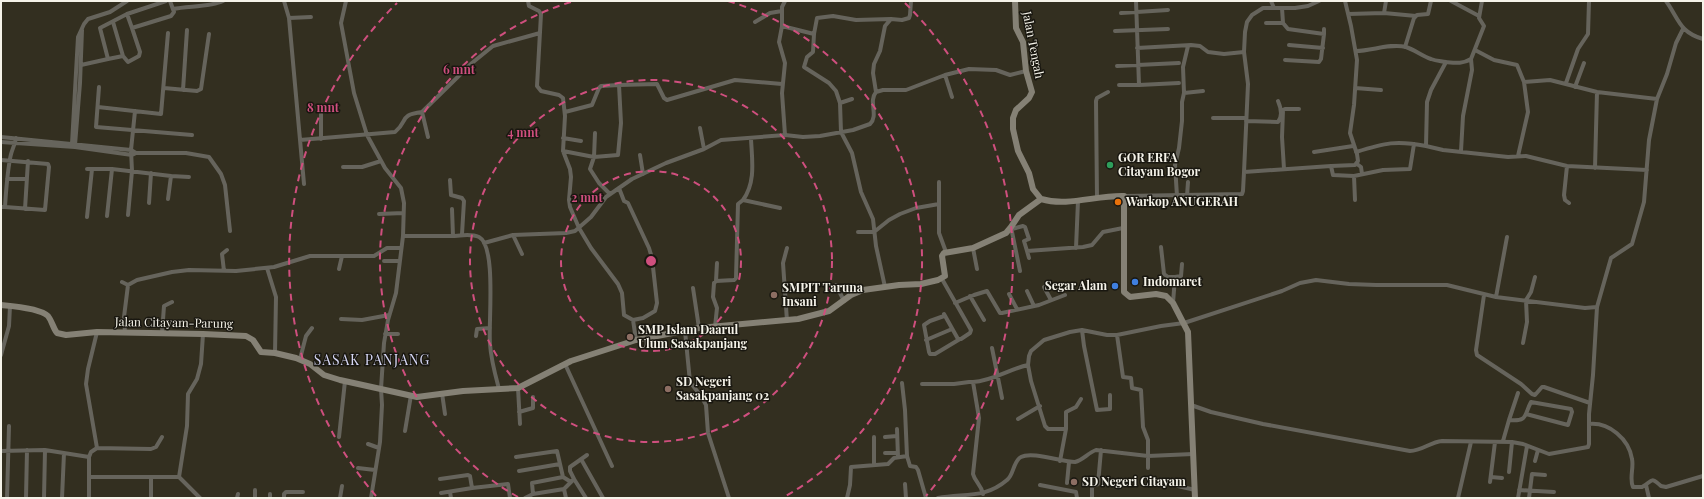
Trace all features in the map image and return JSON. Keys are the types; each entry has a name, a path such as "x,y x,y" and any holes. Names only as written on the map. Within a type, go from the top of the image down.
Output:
{"main road":[{"name":"Jalan Tengah","path":"1015,1 1016,28 1025,50 1026,72 1031,96 1016,110 1013,118 1013,129 1018,151 1029,173 1033,189 1041,199"},
{"path":"942,279 945,275 942,256 946,252 972,248 1006,233 1012,228 1019,215 1041,199 1058,202 1124,196 1124,292 1130,297 1156,294 1163,295 1173,303 1184,323 1190,340 1195,498"},
{"name":"Jalan Citayam-Parung","path":"1,305 45,313 54,329 60,334 71,335 97,332 246,336 253,340 261,352 275,353 300,359 310,364 324,375 420,397 442,393 518,388 580,357 636,340 699,328 787,321 825,313 859,291 921,284 942,279"}],"street":[{"path":"73,145 78,37 88,19 110,12 127,1"},
{"path":"108,59 100,29 128,14 166,1"},
{"path":"132,28 171,16 173,14 173,9 170,1"},
{"path":"186,1 188,6"},
{"path":"284,1 288,18 304,184"},
{"path":"346,1 341,17 342,31 354,93 367,135 381,161 401,188 404,196 402,236 396,293 385,334 379,448 371,498"},
{"path":"528,1 530,6 540,12 537,86 541,91 562,97 564,112 563,151 571,173 569,204 579,228 594,253 618,284 622,293 624,315 633,320 648,316 655,311 657,303 650,253 628,203 624,201 619,188"},
{"path":"785,1 782,11 782,26 779,42 785,63 782,84 785,135"},
{"path":"885,287 871,213 861,192 852,153 841,132 840,103 836,92 829,82 804,67 807,56 814,52 814,34 817,18 832,16 856,20 902,20 909,18 911,1"},
{"path":"1136,1 1139,84"},
{"path":"1271,1 1274,8"},
{"path":"1124,196 1242,194 1248,84 1244,52 1245,32 1249,18 1262,8 1282,8 1319,1"},
{"path":"1345,1 1357,60 1354,105 1350,132 1356,152 1357,164 1361,167 1362,174"},
{"path":"1384,13 1386,1"},
{"path":"1348,14 1384,13 1416,16 1428,14 1431,1"},
{"path":"1451,1 1479,16"},
{"path":"1461,151 1464,111 1472,70 1471,59 1484,26 1479,16 1482,1"},
{"path":"1566,84 1578,49 1588,34 1589,1"},
{"path":"1666,1 1683,29 1690,34 1703,39"},
{"path":"173,9 203,3 213,5 220,2"},
{"path":"1282,8 1283,23 1288,29 1292,31 1324,31 1323,48 1319,62 1285,60"},
{"path":"1121,13 1168,10"},
{"path":"755,22 770,13 782,11"},
{"path":"114,22 122,56 128,62 140,55 128,14"},
{"path":"1405,47 1411,26 1416,16"},
{"path":"288,18 311,17"},
{"path":"484,243 513,235 566,233 575,231 587,222 610,194 619,188 672,160 704,149 726,139 785,135 808,137 866,127 873,122 873,98 876,92 873,73 874,64 880,52 885,26 891,19"},
{"path":"1266,23 1283,23"},
{"path":"782,26 814,34"},
{"path":"1115,31 1168,29"},
{"path":"1191,405 1211,412 1263,424 1410,452 1418,451 1431,443 1442,440 1512,442 1549,454 1588,447 1597,307 1611,258 1632,244 1643,209 1649,140 1657,99 1667,74 1676,43 1683,29"},
{"path":"73,145 81,65 82,30"},
{"path":"183,90 187,30"},
{"path":"98,107 161,114 168,33"},
{"path":"300,140 395,132 408,115 422,112 472,62 494,46 540,33"},
{"path":"164,88 197,91 202,88 209,34"},
{"path":"1289,45 1323,48"},
{"path":"1177,196 1175,165 1179,148 1182,121 1182,102 1184,93 1183,68 1188,46"},
{"path":"1137,48 1200,46 1208,52 1224,54 1244,52"},
{"path":"1356,51 1405,47 1431,59 1446,62 1459,63 1471,59"},
{"path":"1475,50 1494,60 1517,65 1524,82 1528,112 1518,156"},
{"path":"81,65 122,56"},
{"path":"1426,146 1427,102 1431,90 1446,62"},
{"path":"1575,86 1584,62"},
{"path":"1117,66 1179,63"},
{"path":"876,92 883,90 906,90 969,69 996,70 1010,75 1026,72"},
{"path":"945,76 952,97"},
{"path":"564,112 592,105 601,86 657,84 664,98 667,100 735,80 782,84"},
{"path":"1524,82 1550,80 1597,92 1657,99"},
{"path":"1119,85 1179,82"},
{"path":"563,151 594,157 616,156 619,153 621,118 620,85"},
{"path":"99,87 96,127 192,135"},
{"path":"1354,88 1381,90"},
{"path":"1184,93 1203,91"},
{"path":"1097,198 1096,101 1097,98 1108,92"},
{"path":"1595,168 1597,92"},
{"path":"840,103 852,99"},
{"path":"1213,118 1278,122 1281,112 1278,101"},
{"path":"321,109 321,139"},
{"path":"1284,169 1282,137 1283,110 1299,109"},
{"path":"128,215 135,110"},
{"path":"422,112 428,137"},
{"path":"700,128 704,149"},
{"path":"595,134 594,157 590,169 599,183 610,194"},
{"path":"1,137 16,144 73,145"},
{"path":"1,160 9,160 28,161 48,164 47,209 43,211 3,207 9,160 12,148 16,144 16,138"},
{"path":"1,142 16,138 133,153 186,153 209,157 221,174 225,185 230,231"},
{"path":"563,138 580,141"},
{"path":"716,281 736,279 737,208 738,204 747,194 752,179 751,138"},
{"path":"7,140 12,148"},
{"path":"1356,152 1390,143 1414,144 1443,150 1508,157 1526,156 1567,166 1647,170"},
{"path":"1331,166 1333,175 1354,176 1387,170 1410,170 1414,144"},
{"path":"1314,152 1353,146"},
{"path":"640,155 643,174"},
{"path":"25,209 28,161"},
{"path":"343,167 362,166 381,161"},
{"path":"1244,172 1352,166 1357,164"},
{"path":"1567,166 1564,196 1565,200 1569,203"},
{"path":"87,168 112,169 189,178"},
{"path":"87,217 92,169"},
{"path":"107,216 112,169"},
{"path":"149,203 151,173"},
{"path":"168,199 171,176"},
{"path":"1354,176 1355,200"},
{"path":"7,179 27,179"},
{"path":"450,180 451,196 462,198 464,201 462,234"},
{"path":"939,182 940,234 946,252"},
{"path":"1187,196 1188,182"},
{"path":"743,200 780,208"},
{"path":"1076,248 1078,201"},
{"path":"858,232 874,232 889,220 900,214 916,208 939,204"},
{"path":"452,209 453,236"},
{"path":"379,214 403,213"},
{"path":"1020,271 1012,228 1025,227 1029,237 1029,239 1024,241 1028,258"},
{"path":"1026,251 1076,248 1092,245 1103,232 1124,228"},
{"path":"402,236 453,236 462,234 479,237 484,243 491,289 491,363 499,389"},
{"path":"513,235 522,254"},
{"path":"1496,297 1507,237"},
{"path":"1161,247 1164,274 1168,277 1181,276 1182,264"},
{"path":"128,285 137,280 172,272 189,270 224,272 267,268 310,256 374,256 387,248 401,248"},
{"path":"787,248 783,264 787,321"},
{"path":"972,248 977,269"},
{"path":"224,272 222,254 227,250"},
{"path":"340,269 342,256"},
{"path":"384,261 399,261"},
{"path":"715,327 716,305 712,287 716,281 717,263"},
{"path":"267,268 276,297 275,353"},
{"path":"1173,303 1175,277"},
{"path":"1523,343 1527,322 1526,300 1535,277"},
{"path":"942,279 971,331 960,339 932,354 929,352 926,340 925,323 944,315 960,339"},
{"path":"1066,429 1047,428 1031,381 1028,365 1031,351 1040,342 1070,332 1082,330 1107,335 1118,335 1184,323 1282,291 1300,283 1316,280 1342,284 1441,284 1496,297 1585,308 1597,307"},
{"path":"122,282 128,285"},
{"path":"125,333 128,285"},
{"path":"836,285 844,301"},
{"path":"1044,287 1051,300"},
{"path":"693,288 699,328"},
{"path":"955,303 970,296 987,291 1000,313 1034,306 1065,295"},
{"path":"1027,291 1034,306"},
{"path":"1009,294 1017,309"},
{"path":"1484,295 1476,350 1478,355 1532,394 1535,395 1544,387 1590,403"},
{"path":"970,296 984,320"},
{"path":"162,333 164,306 172,302"},
{"path":"1,355 9,326 10,306"},
{"path":"342,319 362,320 389,315"},
{"path":"633,320 636,340"},
{"path":"300,359 306,336 312,328"},
{"path":"476,336 477,329 490,328"},
{"path":"926,340 952,329"},
{"path":"1082,330 1097,410 1110,409 1110,395"},
{"path":"686,331 690,382 706,405 708,433 729,498"},
{"path":"97,332 86,384 98,448"},
{"path":"179,477 187,426 188,394 197,379 201,364 203,334"},
{"path":"385,334 398,334"},
{"path":"1118,335 1123,377 1131,378 1132,388 1141,390 1143,427 1148,440 1148,468"},
{"path":"992,348 1002,398"},
{"path":"565,364 612,466"},
{"path":"922,384 954,384 986,380 1009,370 1028,365"},
{"path":"339,437 345,381"},
{"path":"973,382 979,418 973,474 974,478 981,486 983,494"},
{"path":"902,383 907,456 910,466 916,467 918,470 926,498"},
{"path":"518,388 520,424"},
{"path":"442,393 445,414"},
{"path":"1503,441 1518,393"},
{"path":"405,431 411,395"},
{"path":"519,412 532,408 533,397"},
{"path":"1060,461 1066,429 1066,412 1076,407 1081,399"},
{"path":"1510,420 1519,420 1526,414 1530,403 1532,402 1571,409 1572,412 1568,425 1526,414"},
{"path":"1018,419 1040,406"},
{"path":"1589,424 1596,423 1606,425 1617,434 1630,451 1632,459 1632,485 1637,488 1646,485 1648,482 1653,480 1656,480 1661,486 1666,487 1703,476"},
{"path":"7,498 9,426"},
{"path":"897,429 898,455"},
{"path":"885,437 897,436"},
{"path":"89,498 89,457 92,450 98,448 151,449 156,447 162,437"},
{"path":"874,437 874,465"},
{"path":"1458,498 1471,442"},
{"path":"1495,442 1490,480 1502,478"},
{"path":"1509,472 1512,442"},
{"path":"368,444 379,448"},
{"path":"1518,498 1527,446"},
{"path":"1,450 45,450 89,457"},
{"path":"26,498 27,450"},
{"path":"44,498 45,450"},
{"path":"516,457 557,450 562,477 584,495"},
{"path":"1092,498 1092,486 1098,484 1101,450"},
{"path":"938,498 965,497 983,494 999,487 1009,480 1018,460 1022,456 1038,456 1060,461 1078,462 1088,453 1101,450 1148,456 1193,454"},
{"path":"1535,461 1538,450"},
{"path":"62,498 64,453"},
{"path":"885,453 907,456"},
{"path":"566,498 570,467 587,455"},
{"path":"847,498 852,467 890,463 898,455"},
{"path":"581,459 603,498"},
{"path":"1068,483 1069,462"},
{"path":"519,471 560,464"},
{"path":"358,468 375,470"},
{"path":"1529,498 1532,468"},
{"path":"1532,474 1545,475"},
{"path":"440,479 468,475 470,476 472,488"},
{"path":"90,477 179,477 200,498"},
{"path":"151,477 151,498"},
{"path":"533,494 532,483 562,477"},
{"path":"441,493 508,484 509,498"},
{"path":"525,498 533,494 569,484"},
{"path":"905,484 906,498"},
{"path":"1040,485 1063,491 1076,492 1077,498"},
{"path":"1646,485 1649,498"},
{"path":"340,498 342,486"},
{"path":"1178,486 1195,490"},
{"path":"255,490 255,498"},
{"path":"1519,490 1554,492"},
{"path":"284,498 284,494 286,492 303,492"},
{"path":"450,492 451,498"}],"place":[{"name":"GOR ERFA Citayam Bogor","path":"1110,165"},
{"name":"Warkop ANUGERAH","path":"1118,202"},
{"name":"Indomaret","path":"1135,282"},
{"name":"Segar Alam","path":"1115,286"},
{"name":"SMPIT Taruna Insani","path":"774,295"},
{"name":"SMP Islam Daarul Ulum Sasakpanjang","path":"630,337"},
{"name":"SD Negeri Sasakpanjang 02","path":"668,389"},
{"name":"SD Negeri Citayam","path":"1074,482"}],"district":[{"name":"SASAK PANJANG","path":"372,360"}]}
